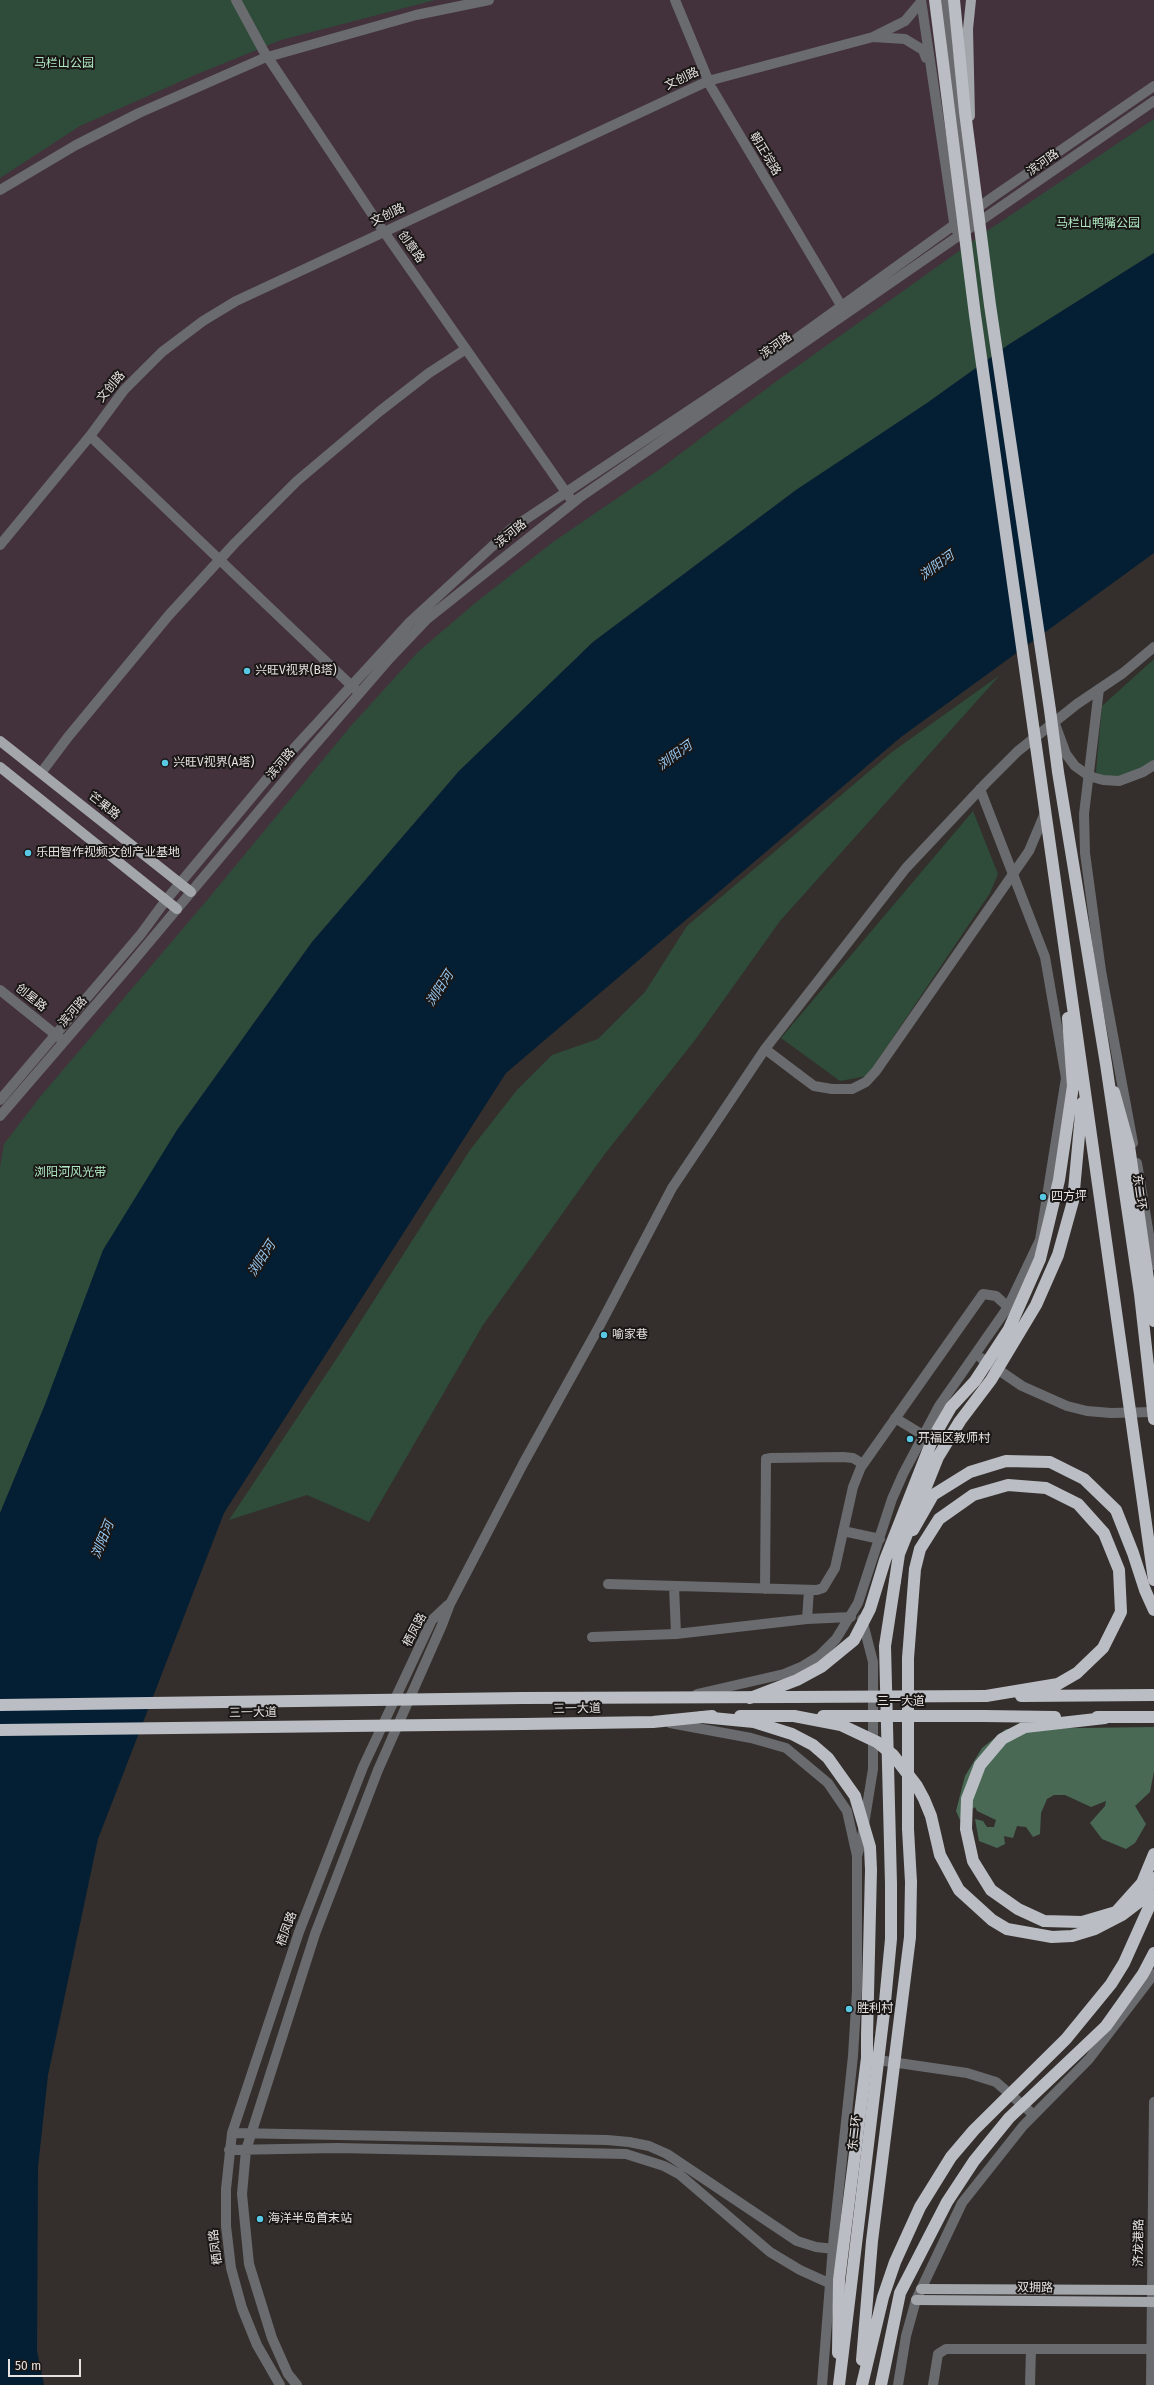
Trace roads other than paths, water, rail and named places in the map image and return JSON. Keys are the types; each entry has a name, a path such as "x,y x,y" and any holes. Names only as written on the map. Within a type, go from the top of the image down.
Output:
{"highway":[{"path":"935,0 974,307 1084,1080 1115,1314 1154,1580"},
{"path":"954,0 968,140 990,306 1058,772 1106,1064 1129,1146 1154,1321"},
{"path":"750,1698 797,1680 821,1667 854,1640 870,1609 885,1560 933,1438 951,1408 975,1381 1009,1329 1040,1259 1059,1180 1073,1086 1056,885"},
{"name":"东二环","path":"1106,1064 1140,1294 1154,1419"},
{"path":"899,1554 938,1457 960,1421 991,1380 1036,1305 1058,1255 1073,1202 1084,1080"},
{"path":"899,1554 932,1495 970,1472 1006,1461 1050,1462 1084,1479 1116,1510 1133,1553 1145,1590 1154,1610"},
{"path":"861,2385 872,2242 910,1937 911,1882 908,1829 909,1651 915,1569 920,1549 939,1519 973,1496 1008,1485 1046,1488 1078,1504 1104,1533 1119,1570 1121,1612 1103,1648 1077,1674 1058,1684 986,1696"},
{"name":"东二环","path":"838,2385 884,2012 890,1939 892,1884 885,1646 899,1554"},
{"name":"三一大道","path":"0,1705 522,1698 676,1699 1154,1695"},
{"path":"702,1716 754,1722 792,1734 813,1745 828,1758 855,1796 870,1847 872,1870 867,2058 839,2280 838,2385"},
{"name":"三一大道","path":"0,1730 653,1722 702,1716 1154,1717"},
{"path":"794,1716 841,1725 877,1742 893,1755 917,1786 924,1799 931,1816 940,1855 958,1890 992,1920 1007,1929 1052,1937 1072,1936 1095,1929 1122,1915 1139,1902 1154,1878"},
{"path":"1105,1718 1025,1727 1002,1739 980,1765 967,1799 966,1829 973,1861 992,1890 1018,1909 1044,1921 1082,1922 1116,1912 1142,1883 1154,1854"},
{"path":"861,2385 892,2269 920,2207 951,2157 974,2130 1066,2039 1111,1984 1124,1963 1154,1896"},
{"path":"881,2385 900,2293 947,2202 974,2161 1009,2118 1106,2026 1143,1974 1154,1953"}],"main road":[{"path":"968,140 970,124 968,29 971,0"},
{"name":"芒果路","path":"0,741 191,892"},
{"path":"0,767 177,909"},
{"name":"双拥路","path":"921,2289 1152,2290"},
{"name":"双拥路","path":"916,2300 1152,2302"}],"street":[{"name":"创意路","path":"236,0 267,57 384,231 574,502"},
{"path":"0,190 76,145 139,113 267,57 416,15 489,0"},
{"name":"朝正垸路","path":"675,0 708,81 844,310"},
{"path":"944,0 948,49 972,228"},
{"path":"921,1 956,238"},
{"name":"文创路","path":"0,545 90,436 124,390 162,352 203,321 236,301 708,81 873,38 905,21 921,1"},
{"name":"文创路","path":"873,38 905,39 923,50 929,63"},
{"name":"滨河路","path":"0,1100 60,1038 177,909 359,693 427,619 574,502 844,310 954,224 1154,86"},
{"name":"滨河路","path":"0,1116 166,900 276,768 410,622 511,529 844,310 972,228 1154,101"},
{"path":"41,773 122,671 220,559 297,481 380,411 429,373 466,349"},
{"path":"90,436 359,693"},
{"path":"450,1604 522,1464 600,1325 672,1188 765,1049 906,868 980,789 1018,751 1098,689 1123,673 1154,647"},
{"path":"1098,689 1084,814 1085,853 1101,971 1152,1238 1154,1265"},
{"path":"1050,710 1066,754 1075,766 1089,776 1103,780 1119,781 1143,772 1154,765"},
{"path":"676,1699 784,1674 803,1666 819,1656 836,1640 858,1603 892,1499 923,1435 939,1406 1008,1307 1040,1240 1066,1078 1045,957 980,789"},
{"path":"765,1049 814,1086 832,1089 852,1089 866,1082 876,1070 1029,851 1045,813"},
{"name":"创星路","path":"0,990 60,1038"},
{"path":"608,1584 809,1590 823,1588 832,1574 853,1487 863,1464 983,1294 996,1296 1008,1307"},
{"path":"976,1354 1022,1386 1067,1406 1087,1411 1110,1413 1154,1412"},
{"path":"895,1418 923,1435"},
{"path":"765,1588 766,1459 842,1457 853,1458 863,1464"},
{"path":"843,1531 880,1539"},
{"path":"674,1586 676,1634"},
{"path":"807,1619 809,1590"},
{"path":"857,1856 861,1843 873,1769 873,1662 858,1603"},
{"name":"栖凤路","path":"280,2385 257,2345 242,2308 231,2268 226,2226 226,2189 232,2133 299,1932 363,1767 432,1620 450,1604"},
{"name":"栖凤路","path":"297,2385 288,2374 272,2338 259,2302 248,2264 242,2194 246,2150 314,1934 378,1770 450,1604"},
{"path":"592,1637 676,1634 807,1619 851,1617"},
{"path":"653,1722 679,1724 737,1735 786,1748 828,1783 847,1810 857,1856 857,1990 853,2056 822,2385"},
{"path":"898,2385 906,2336 916,2300 962,2203 1034,2115 1088,2059 1154,1974"},
{"path":"853,2056 968,2073 996,2082 1034,2115"},
{"name":"济龙港路","path":"1151,2385 1154,2102"},
{"path":"232,2133 599,2140 629,2142 650,2146 667,2154 797,2240 816,2248 834,2249"},
{"path":"229,2150 338,2148 626,2154 664,2166 679,2174 770,2252 800,2270 831,2284"},
{"path":"1030,2349 1030,2385"},
{"path":"933,2385 937,2359 943,2350 1151,2349"}],"water":[{"name":"浏阳河","path":"1154,253 1154,553 901,737 506,1073 224,1513 98,1839 48,2075 38,2167 37,2351 44,2385 0,2385 0,1513 44,1407 103,1250 177,1130 312,942 459,771 593,642 796,490 927,403 1008,345"}],"place":[{"name":"兴旺V视界(B塔)","path":"247,671"},
{"name":"兴旺V视界(A塔)","path":"165,763"},
{"name":"乐田智作视频文创产业基地","path":"28,853"},
{"name":"四方坪","path":"1043,1197"},
{"name":"喻家巷","path":"604,1335"},
{"name":"开福区教师村","path":"910,1439"},
{"name":"胜利村","path":"849,2009"},
{"name":"海洋半岛首末站","path":"260,2219"}],"park label":[{"name":"马栏山公园","path":"64,64"},
{"name":"马栏山鸭嘴公园","path":"1098,224"},
{"name":"浏阳河风光带","path":"70,1173"}]}
